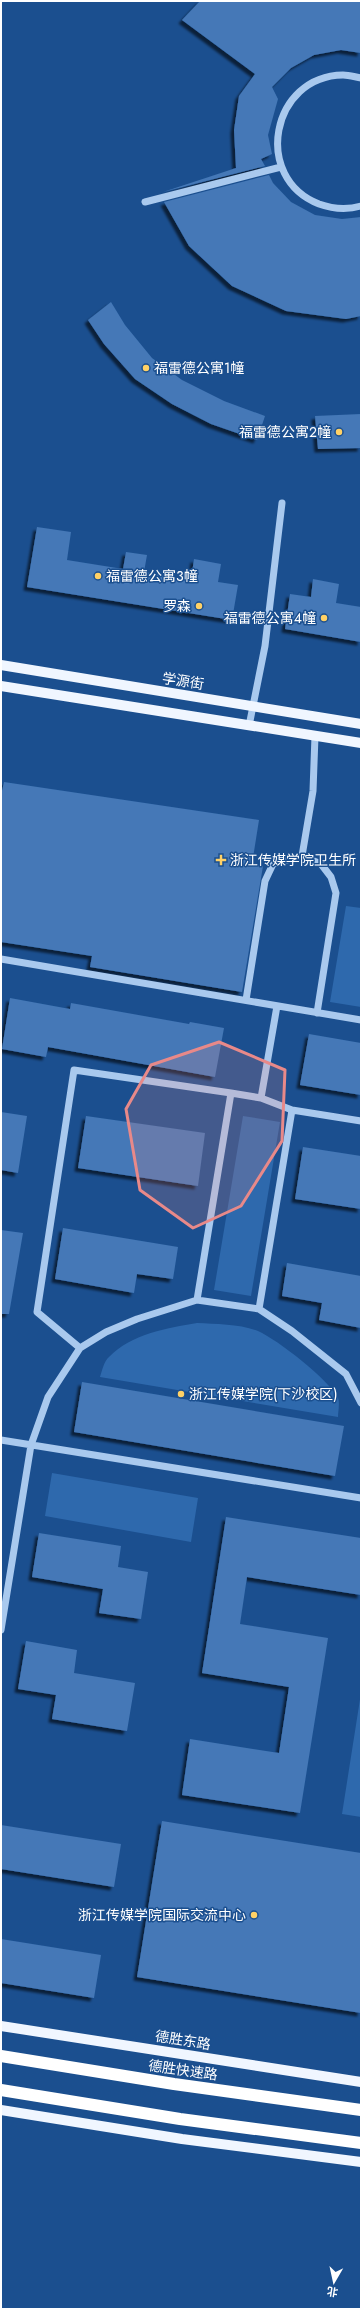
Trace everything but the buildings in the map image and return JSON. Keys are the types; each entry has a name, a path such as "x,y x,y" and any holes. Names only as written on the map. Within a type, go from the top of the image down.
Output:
{"highway":[{"name":"德胜快速路","path":"1,2056 174,2084 361,2110"},
{"path":"1,2090 180,2119 361,2144"}],"main road":[{"name":"学源街","path":"1,665 361,724"},
{"path":"1,686 361,744"},
{"name":"德胜东路","path":"1,2026 361,2082"},
{"path":"1,2110 182,2139 361,2162"}],"street":[{"path":"361,78 343,75 321,79 302,89 288,105 279,125 277,146 281,167 293,186 309,200 329,208 351,209 361,206"},
{"path":"145,202 281,167"},
{"path":"249,726 265,646 282,504"},
{"path":"302,856 312,791 315,736"},
{"path":"246,1000 265,881 273,864 302,856 321,864 331,877 336,893 317,1013"},
{"path":"1,959 361,1020"},
{"path":"261,1098 277,1006"},
{"path":"80,1348 37,1312 74,1070 261,1098 292,1110 361,1121"},
{"path":"197,1300 231,1093"},
{"path":"259,1309 292,1110"},
{"path":"1,1630 31,1445 48,1398 80,1348 106,1332 137,1319 197,1300 259,1309 292,1331 346,1374 361,1403"},
{"path":"1,1440 361,1498"}],"highlighted area":[{"path":"219,1042 285,1070 282,1141 241,1206 193,1228 140,1190 126,1109 151,1065"}],"shaded area":[{"path":"346,906 361,908 361,1007 330,1002"},
{"path":"243,1116 280,1122 251,1296 214,1290"},
{"path":"197,1323 244,1327 258,1331 278,1343 314,1371 333,1390 339,1400 338,1417 100,1377 107,1359 118,1349 128,1343 150,1333"},
{"path":"52,1473 198,1498 191,1542 45,1516"},
{"path":"361,1693 361,1817 342,1814"}],"place":[{"name":"福雷德公寓1幢","path":"146,368"},
{"name":"福雷德公寓2幢","path":"339,432"},
{"name":"福雷德公寓3幢","path":"98,576"},
{"name":"罗森","path":"199,606"},
{"name":"福雷德公寓4幢","path":"324,618"},
{"name":"浙江传媒学院卫生所","path":"221,860"},
{"name":"浙江传媒学院(下沙校区)","path":"181,1394"},
{"name":"浙江传媒学院国际交流中心","path":"254,1915"}]}
